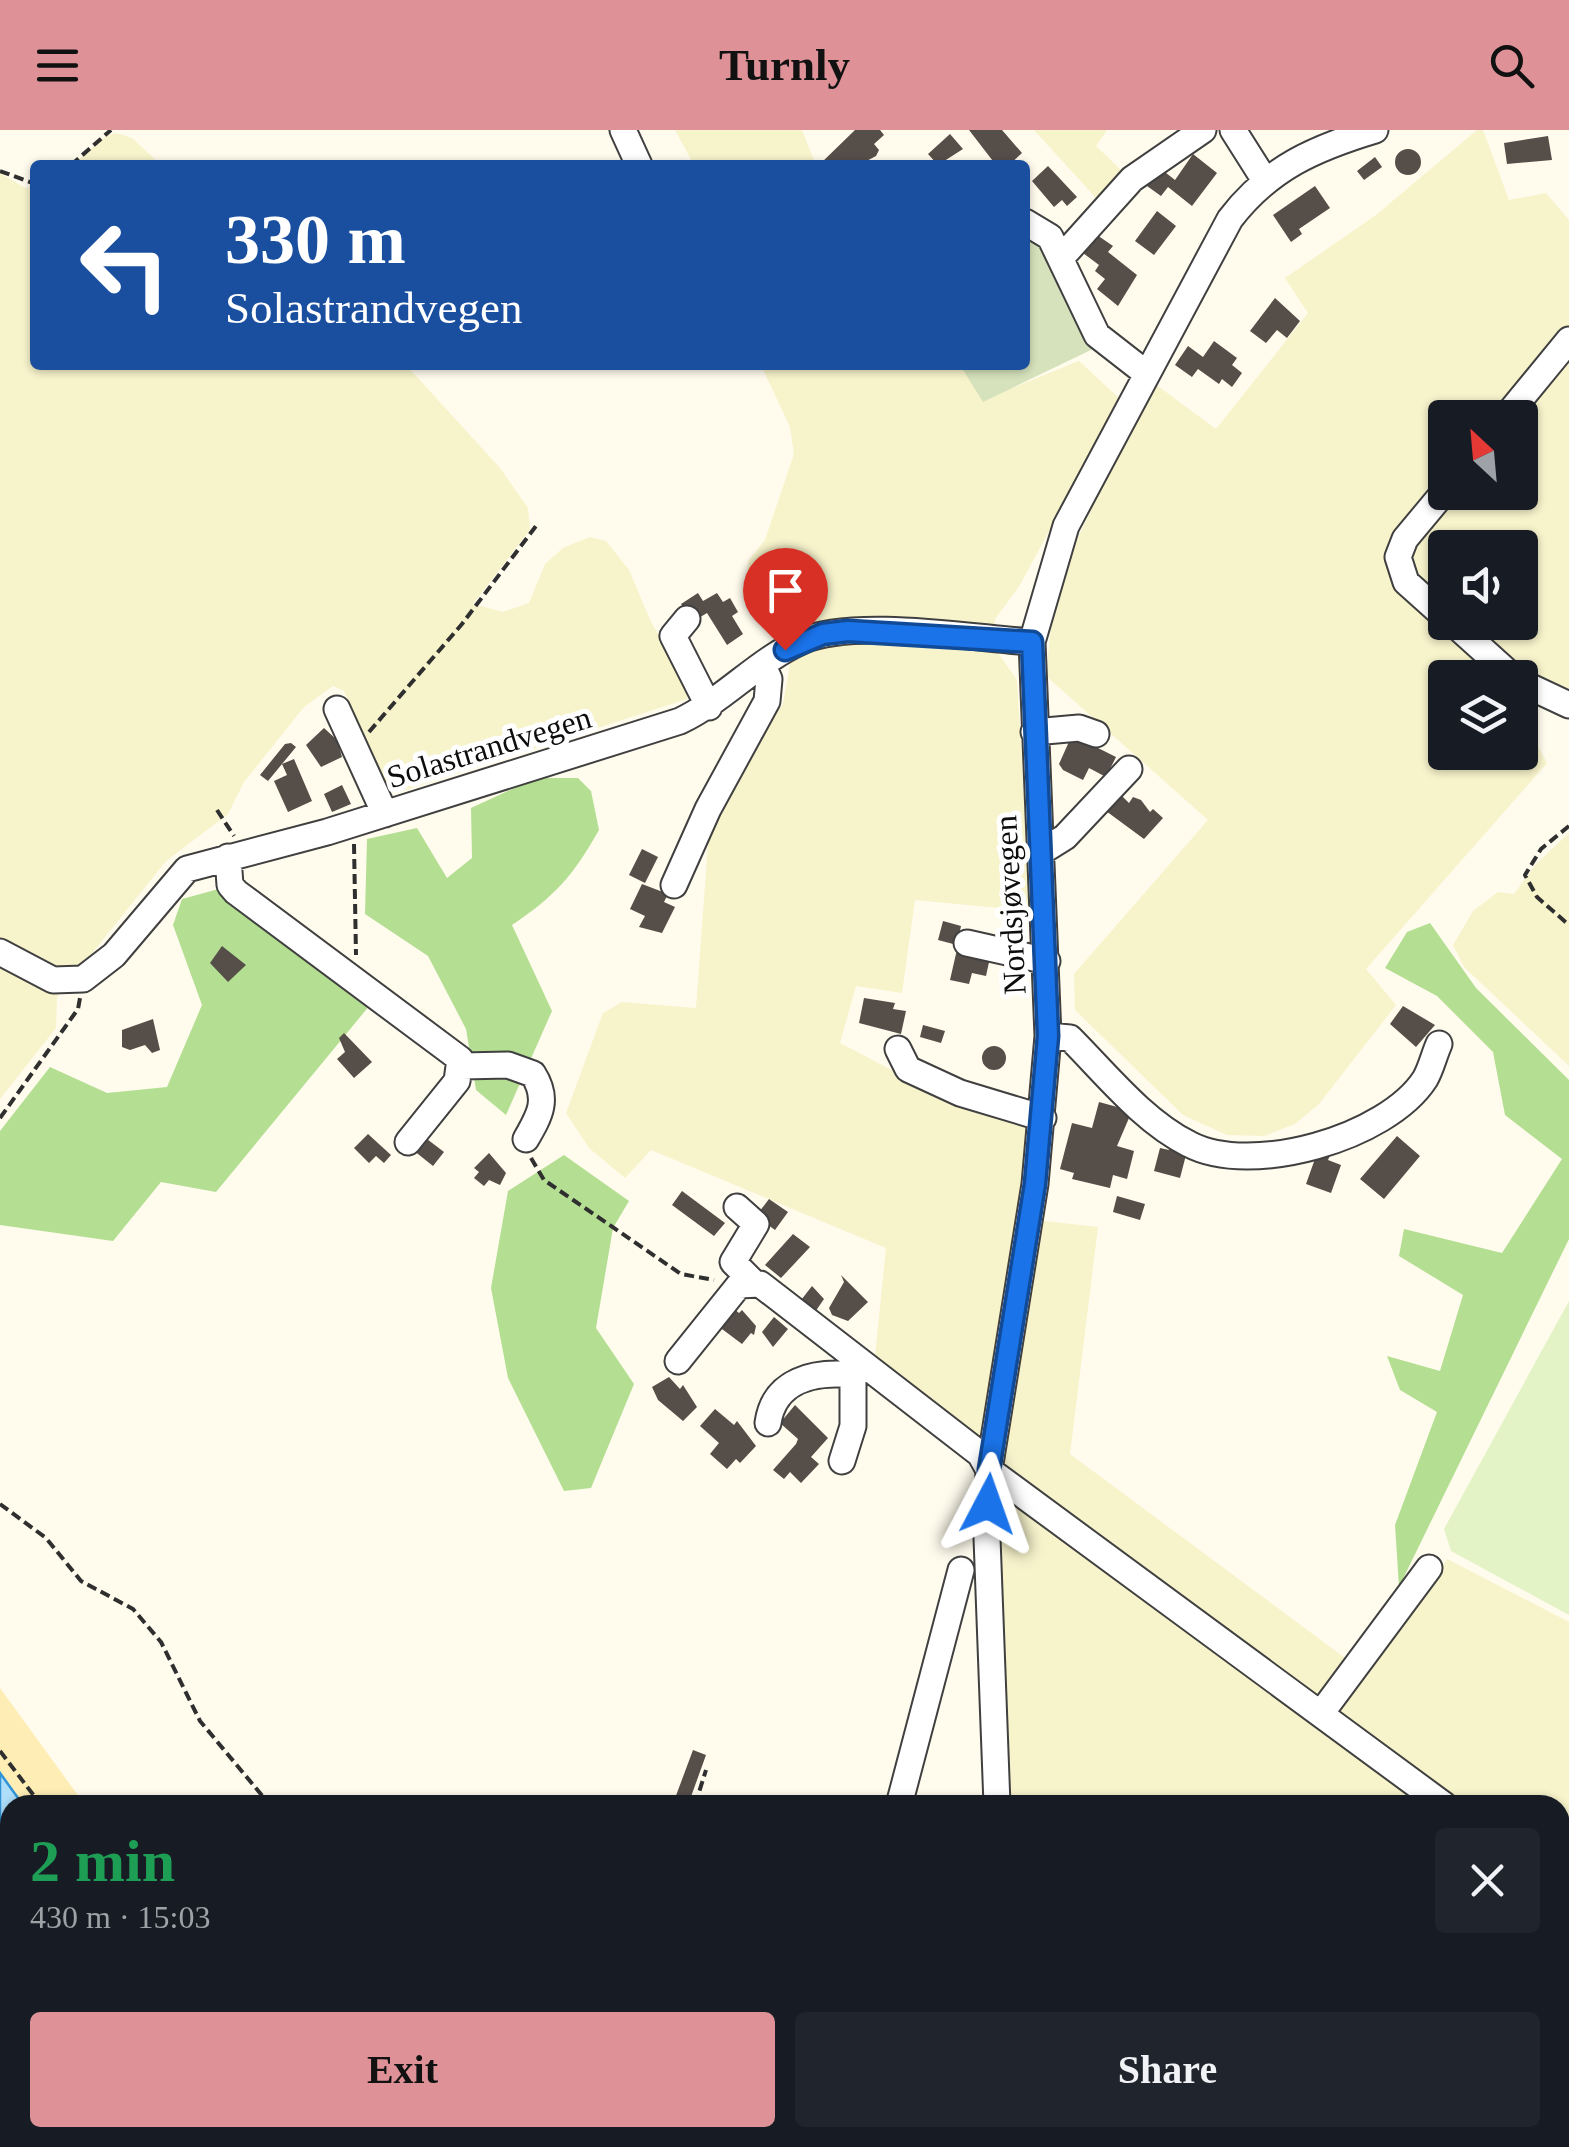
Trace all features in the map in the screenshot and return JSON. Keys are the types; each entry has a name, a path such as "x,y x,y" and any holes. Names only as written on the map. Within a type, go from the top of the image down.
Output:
{"street":[{"path":"623,130 637,160"},
{"path":"1061,258 1132,179 1203,130"},
{"path":"1233,130 1264,179"},
{"name":"Nordsjøvegen","path":"998,1795 986,1538 989,1470 1044,1118 1048,1036 1032,642 1066,526 1221,234 1264,179 1300,156 1375,130"},
{"path":"1030,225 1050,237 1097,335 1147,374"},
{"path":"1521,400 1569,340"},
{"path":"1428,602 1406,582 1398,557 1405,539 1429,510"},
{"path":"686,620 673,636 709,707"},
{"name":"Solastrandvegen","path":"83,979 114,955 187,869 645,734 709,707 803,640 848,631 1032,642"},
{"path":"1472,640 1495,660"},
{"path":"674,885 708,809 767,700 769,679 763,666"},
{"path":"1538,690 1569,706"},
{"path":"337,710 384,814"},
{"path":"1034,732 1064,728 1096,734"},
{"path":"1041,852 1065,837 1129,769"},
{"path":"239,854 230,885 236,892 452,1051 462,1066"},
{"path":"966,944 1047,961"},
{"path":"0,952 52,980 83,979"},
{"path":"1048,1036 1070,1038 1136,1104 1190,1145 1238,1158 1321,1146 1372,1126 1424,1080 1438,1044"},
{"path":"898,1049 908,1069 960,1094 1044,1118"},
{"path":"462,1066 508,1065 532,1074 543,1098 542,1110 526,1139"},
{"path":"408,1142 457,1081 462,1066"},
{"path":"737,1208 756,1224 733,1262 746,1283 806,1317 857,1371 980,1454 989,1470 1431,1795"},
{"path":"678,1361 746,1283"},
{"path":"768,1424 770,1405 786,1387 818,1375 857,1371"},
{"path":"842,1461 853,1426 857,1371"},
{"path":"1322,1712 1429,1568"},
{"path":"902,1795 961,1570"}],"path":[{"path":"77,160 111,130"},
{"path":"0,172 30,182"},
{"path":"355,748 462,624 536,526"},
{"path":"218,810 239,854"},
{"path":"1569,826 1541,849 1525,875 1537,896 1569,926"},
{"path":"354,848 357,980"},
{"path":"0,1118 78,1009 83,979"},
{"path":"526,1139 531,1161 544,1180 681,1274 746,1283"},
{"path":"0,1504 46,1538 81,1581 133,1608 161,1642 200,1721 262,1795"},
{"path":"0,1751 33,1795"},
{"path":"697,1795 706,1770"}],"shaded area":[{"path":"675,130 802,130 814,160 691,160"},
{"path":"1034,130 1107,130 1096,146 1123,172 1097,199"},
{"path":"1477,130 1483,130 1509,200 1546,193 1569,220 1569,699 1538,683 1538,660 1428,660 1428,770 1538,770 1538,746 1547,763 1366,969 1396,1005 1319,1104 1295,1124 1264,1136 1227,1135 1183,1115 1075,1010 1074,974 1208,820 1046,676 1055,587 1151,381 1216,429 1308,313 1285,278 1376,215"},
{"path":"116,133 132,138 156,160 79,160 106,136"},
{"path":"0,173 25,188 30,187 30,370 411,370 500,468 528,508 530,530 473,604 503,612 529,603 545,564 563,548 590,537 606,541 629,570 651,622 690,685 687,699 406,790 383,781 344,691 333,686 304,707 244,782 228,814 166,861 57,997 56,1028 0,1099"},
{"path":"1079,361 1120,399 1020,585 995,619 996,650 1017,680 1031,911 915,900 902,993 856,986 840,1043 909,1079 1028,1121 1017,1218 1098,1227 1070,1454 1364,1672 1447,1559 1569,1622 1569,1795 1011,1795 998,1501 975,1436 875,1356 886,1248 651,1150 625,1178 589,1148 566,1113 603,1013 622,1002 696,1008 710,817 752,742 783,704 790,664 775,620 747,580 748,561 765,540 794,454 790,427 763,370 964,370 983,400"},
{"path":"1569,833 1569,1066 1464,967 1453,945 1473,911 1498,892 1514,894 1536,864"}],"green space":[{"path":"1030,231 1041,236 1095,348 983,402 963,370 1030,370"},
{"path":"536,778 578,778 591,791 599,830 562,884 512,925 552,1011 506,1115 476,1090 466,1029 428,956 365,914 367,839 417,828 447,878 472,858 471,808"},
{"path":"226,887 370,1005 216,1192 161,1182 113,1241 0,1225 0,1131 50,1067 107,1093 167,1087 202,1005 173,925 182,899"},
{"path":"1430,923 1476,988 1569,1080 1569,1239 1399,1587 1395,1525 1437,1412 1400,1390 1387,1356 1440,1371 1463,1295 1399,1256 1404,1229 1502,1253 1562,1159 1505,1115 1493,1052 1437,996 1385,968 1407,932"},
{"path":"564,1155 629,1201 613,1228 596,1328 634,1384 591,1488 564,1491 508,1378 491,1288 508,1191"},
{"path":"1569,1301 1569,1615 1451,1551 1444,1529"}],"sand":[{"path":"0,1688 78,1795 16,1795 0,1773"}],"water":[{"path":"0,1773 16,1795 0,1795"}],"building":[{"path":"855,130 880,130 884,135 874,144 879,150 876,156 868,160 824,160"},
{"path":"969,130 1002,130 1022,153 1014,160 992,160"},
{"path":"950,134 963,149 946,160 933,160 928,154"},
{"path":"1548,136 1552,160 1507,164 1504,143"},
{"path":"1408,149 1417,153 1421,162 1417,171 1408,175 1399,171 1395,162 1399,153"},
{"path":"1193,154 1217,173 1192,206 1168,187 1161,196 1147,186 1161,169 1175,180"},
{"path":"1375,157 1382,167 1364,180 1357,171"},
{"path":"1048,166 1077,197 1067,206 1062,200 1054,207 1032,181"},
{"path":"1315,186 1330,208 1299,229 1302,234 1291,242 1273,215"},
{"path":"1157,211 1176,226 1154,255 1135,241"},
{"path":"1097,235 1113,246 1108,252 1137,275 1118,306 1097,289 1105,279 1095,271 1099,265 1083,253"},
{"path":"1275,298 1300,321 1287,338 1277,330 1266,343 1250,331"},
{"path":"1214,341 1237,358 1232,365 1242,373 1232,387 1222,379 1219,384 1198,369 1192,377 1175,365 1188,346 1203,357"},
{"path":"698,593 703,601 717,593 723,602 730,598 738,612 732,616 743,634 727,645 707,613 692,622 681,604"},
{"path":"324,728 337,740 342,757 321,767 306,745"},
{"path":"1072,735 1116,757 1106,777 1089,768 1083,780 1063,770 1059,764"},
{"path":"285,744 296,747 268,781 260,775"},
{"path":"294,759 312,801 288,812 274,781 287,775 282,764"},
{"path":"342,785 351,804 332,812 324,794"},
{"path":"1121,795 1129,803 1133,797 1141,800 1150,812 1153,809 1163,818 1144,839 1106,811"},
{"path":"642,849 658,857 645,883 629,875"},
{"path":"642,884 668,894 664,902 675,907 662,933 639,927 645,916 630,909"},
{"path":"943,921 961,926 957,945 938,940"},
{"path":"958,945 991,953 986,976 972,973 969,984 950,980"},
{"path":"222,946 246,965 228,982 210,963"},
{"path":"864,998 895,1003 893,1009 906,1011 901,1034 859,1023"},
{"path":"1403,1006 1435,1025 1416,1047 1390,1024"},
{"path":"153,1019 160,1050 152,1053 145,1045 130,1050 122,1047 122,1030"},
{"path":"923,1025 945,1031 941,1043 920,1037"},
{"path":"344,1033 372,1062 354,1078 337,1059 345,1052 339,1038"},
{"path":"994,1046 1006,1058 994,1070 982,1058"},
{"path":"1099,1102 1132,1111 1117,1146 1134,1151 1127,1179 1113,1175 1110,1188 1072,1179 1074,1173 1060,1169 1072,1123 1092,1128"},
{"path":"368,1134 391,1155 384,1163 376,1156 369,1163 354,1148"},
{"path":"423,1136 444,1152 433,1166 413,1150"},
{"path":"1397,1136 1420,1156 1384,1199 1360,1179"},
{"path":"1170,1147 1186,1155 1180,1178 1154,1171 1160,1148"},
{"path":"489,1153 506,1173 500,1185 489,1180 484,1186 474,1178 479,1172 474,1168"},
{"path":"1331,1153 1328,1160 1341,1165 1331,1193 1306,1184 1316,1156"},
{"path":"682,1191 725,1223 714,1236 672,1205"},
{"path":"1117,1196 1145,1204 1140,1220 1113,1212"},
{"path":"769,1199 788,1212 775,1230 756,1216"},
{"path":"793,1234 810,1247 781,1278 765,1265"},
{"path":"841,1275 868,1302 848,1321 832,1315 829,1308 844,1282"},
{"path":"812,1286 824,1299 813,1315 798,1304"},
{"path":"733,1308 739,1313 742,1310 756,1326 754,1335 751,1333 742,1344 718,1326"},
{"path":"774,1317 788,1329 773,1347 762,1332"},
{"path":"669,1377 680,1389 683,1385 697,1407 683,1421 658,1400 652,1387"},
{"path":"795,1405 828,1438 811,1457 819,1464 801,1483 790,1472 784,1479 773,1470 798,1439 780,1423"},
{"path":"715,1409 734,1425 737,1421 756,1446 740,1463 736,1459 727,1469 710,1454 719,1443 700,1426"},
{"path":"693,1750 706,1755 692,1795 676,1795"}],"route":[{"path":"785,650 803,640 848,631 1032,642 1047,961 1044,1118 989,1470 988,1504"}]}
